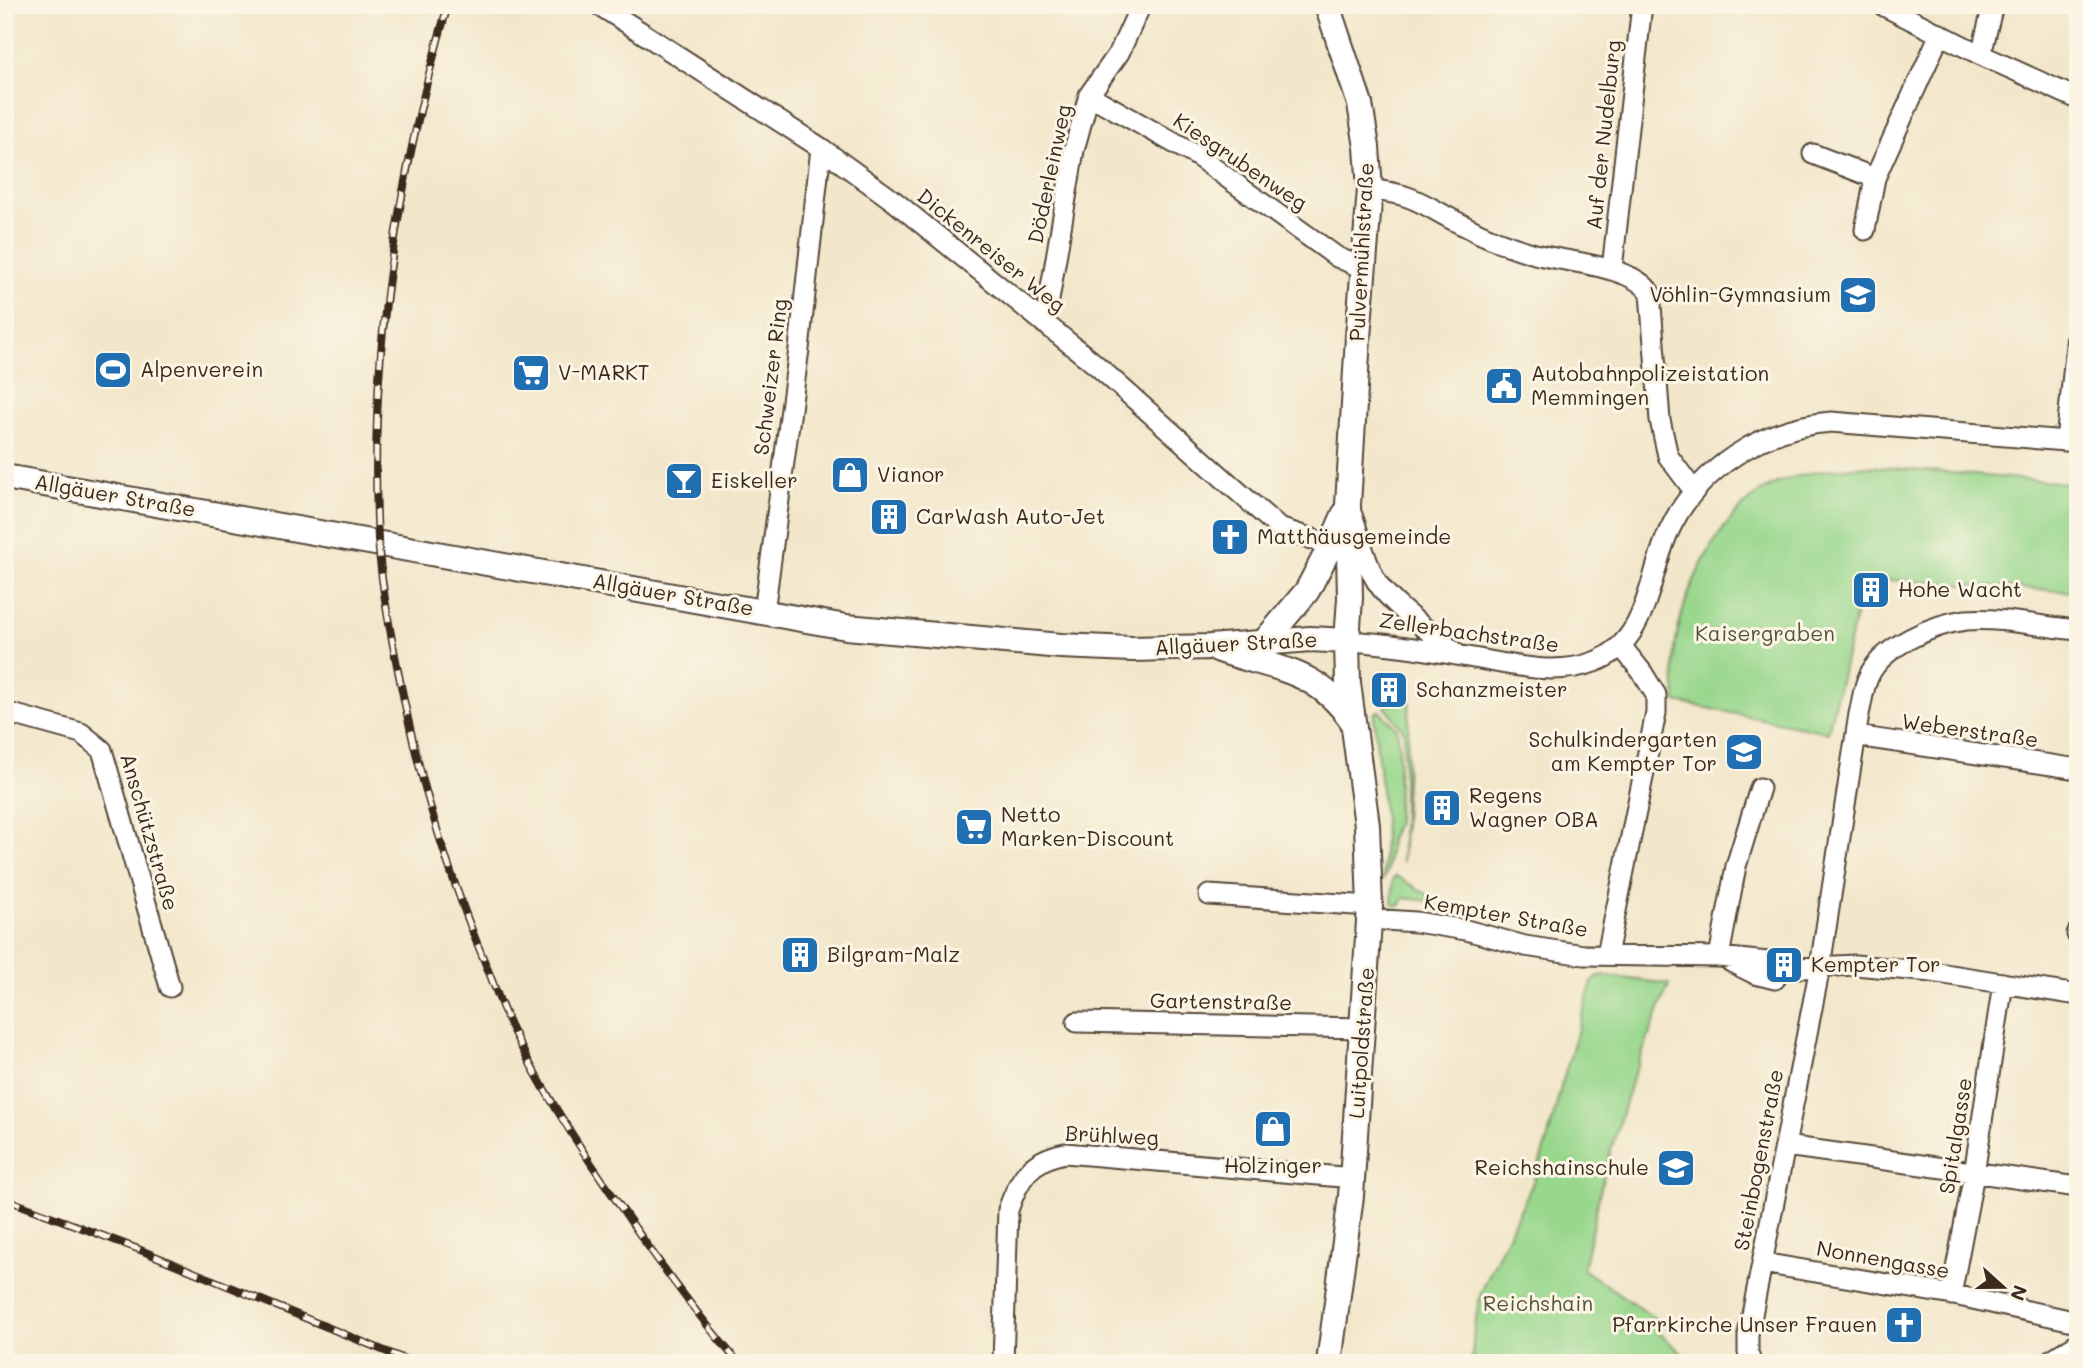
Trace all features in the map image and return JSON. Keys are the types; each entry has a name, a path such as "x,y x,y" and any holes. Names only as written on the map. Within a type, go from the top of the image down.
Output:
{"main road":[{"name":"Pulvermühlstraße","path":"1327,5 1360,104 1370,190 1358,337 1349,505 1350,589 1347,641"},
{"name":"Allgäuer Straße","path":"5,477 846,627 1061,646 1132,649 1210,647 1310,639 1347,641"},
{"path":"1265,641 1307,591 1349,505"},
{"name":"Luitpoldstraße","path":"1329,1363 1353,1178 1369,912 1366,804 1348,683 1347,641"},
{"path":"1210,647 1301,675 1339,701 1354,723"}],"street":[{"name":"Döderleinweg","path":"1045,324 1074,150 1089,95 1119,53 1141,5"},
{"name":"Auf der Nudelburg","path":"1612,270 1642,5"},
{"path":"1882,5 2078,99"},
{"path":"1982,55 1993,5"},
{"name":"Dickenreiser Weg","path":"604,7 821,148 894,201 1095,363 1279,528 1331,545"},
{"path":"1865,230 1875,178 1940,34"},
{"name":"Kiesgrubenweg","path":"1089,95 1197,156 1337,257 1353,264 1365,264"},
{"name":"Schweizer Ring","path":"764,612 799,349 821,148"},
{"path":"1813,154 1875,178"},
{"path":"1370,190 1395,192 1419,200 1486,236 1534,254 1612,270 1639,280 1650,293 1660,420 1668,456 1694,491"},
{"path":"1607,955 1656,713 1656,695 1621,646 1645,607 1669,530 1694,491 1718,467 1748,448 1780,433 1815,423 1831,422 2072,441 2078,326"},
{"path":"1349,505 1376,580 1407,613 1458,655"},
{"name":"Steinbogenstraße","path":"1751,1363 1748,1335 1820,967 1856,736 1868,677 1885,654 1912,638 1963,621 1980,620 2078,630"},
{"name":"Zellerbachstraße","path":"1347,641 1394,644 1540,668 1567,669 1594,663 1621,646"},
{"name":"Anschützstraße","path":"5,712 81,733 102,750 170,987"},
{"name":"Weberstraße","path":"1856,736 2078,769"},
{"path":"1722,958 1736,866 1760,788"},
{"name":"Kempter Straße","path":"1209,895 1369,912 1525,946 1584,955 1722,958 1782,973 1855,965 1932,972 2078,995"},
{"name":"Spitalgasse","path":"1951,1295 1974,1174 2003,983"},
{"name":"Gartenstraße","path":"1077,1021 1363,1028"},
{"path":"1786,1146 2078,1187"},
{"name":"Brühlweg","path":"1003,1363 1008,1210 1015,1189 1030,1168 1049,1157 1065,1153 1353,1178"},
{"name":"Nonnengasse","path":"1762,1263 1951,1295 2078,1322"},
{"path":"2046,1363 2078,1343"}],"green space":[{"name":"Kaisergraben","path":"1868,466 2078,484 2078,592 1875,579 1863,583 1828,732 1676,702 1675,648 1685,603 1706,557 1734,516 1751,500 1780,482 1817,472"},
{"path":"1400,677 1411,678 1402,863 1404,731 1385,704 1399,704"},
{"path":"1379,711 1397,728 1399,748 1397,822 1390,840 1387,872 1383,880 1384,819 1374,718"},
{"path":"1396,876 1436,902 1404,898 1400,906 1392,904 1393,879"},
{"name":"Reichshain","path":"1606,976 1669,984 1630,1085 1603,1178 1583,1269 1656,1319 1660,1334 1693,1363 1472,1363 1474,1327 1481,1292 1532,1185 1592,982 1596,978"}],"tunnel":[{"path":"1768,962 1799,968"}],"railway":[{"path":"448,5 414,136 390,269 382,336 376,471 378,539 389,623 405,705 430,806 451,872 513,1031 550,1098 605,1185 677,1286 739,1363"},
{"path":"5,1199 138,1249 414,1363"}],"place":[{"name":"Vöhlin-Gymnasium","path":"1858,295"},
{"name":"Alpenverein","path":"113,370"},
{"name":"V-MARKT","path":"531,373"},
{"name":"Autobahnpolizeistation Memmingen","path":"1504,386"},
{"name":"Vianor","path":"850,475"},
{"name":"Eiskeller","path":"684,481"},
{"name":"CarWash Auto-Jet","path":"889,517"},
{"name":"Matthäusgemeinde","path":"1230,537"},
{"name":"Hohe Wacht","path":"1871,590"},
{"name":"Schanzmeister","path":"1389,690"},
{"name":"Schulkindergarten am Kempter Tor","path":"1744,752"},
{"name":"Regens Wagner OBA","path":"1442,808"},
{"name":"Netto Marken-Discount","path":"974,827"},
{"name":"Bilgram-Malz","path":"800,955"},
{"name":"Kempter Tor","path":"1784,965"},
{"name":"Holzinger","path":"1273,1129"},
{"name":"Reichshainschule","path":"1676,1168"},
{"name":"Pfarrkirche Unser Frauen","path":"1904,1325"}]}
